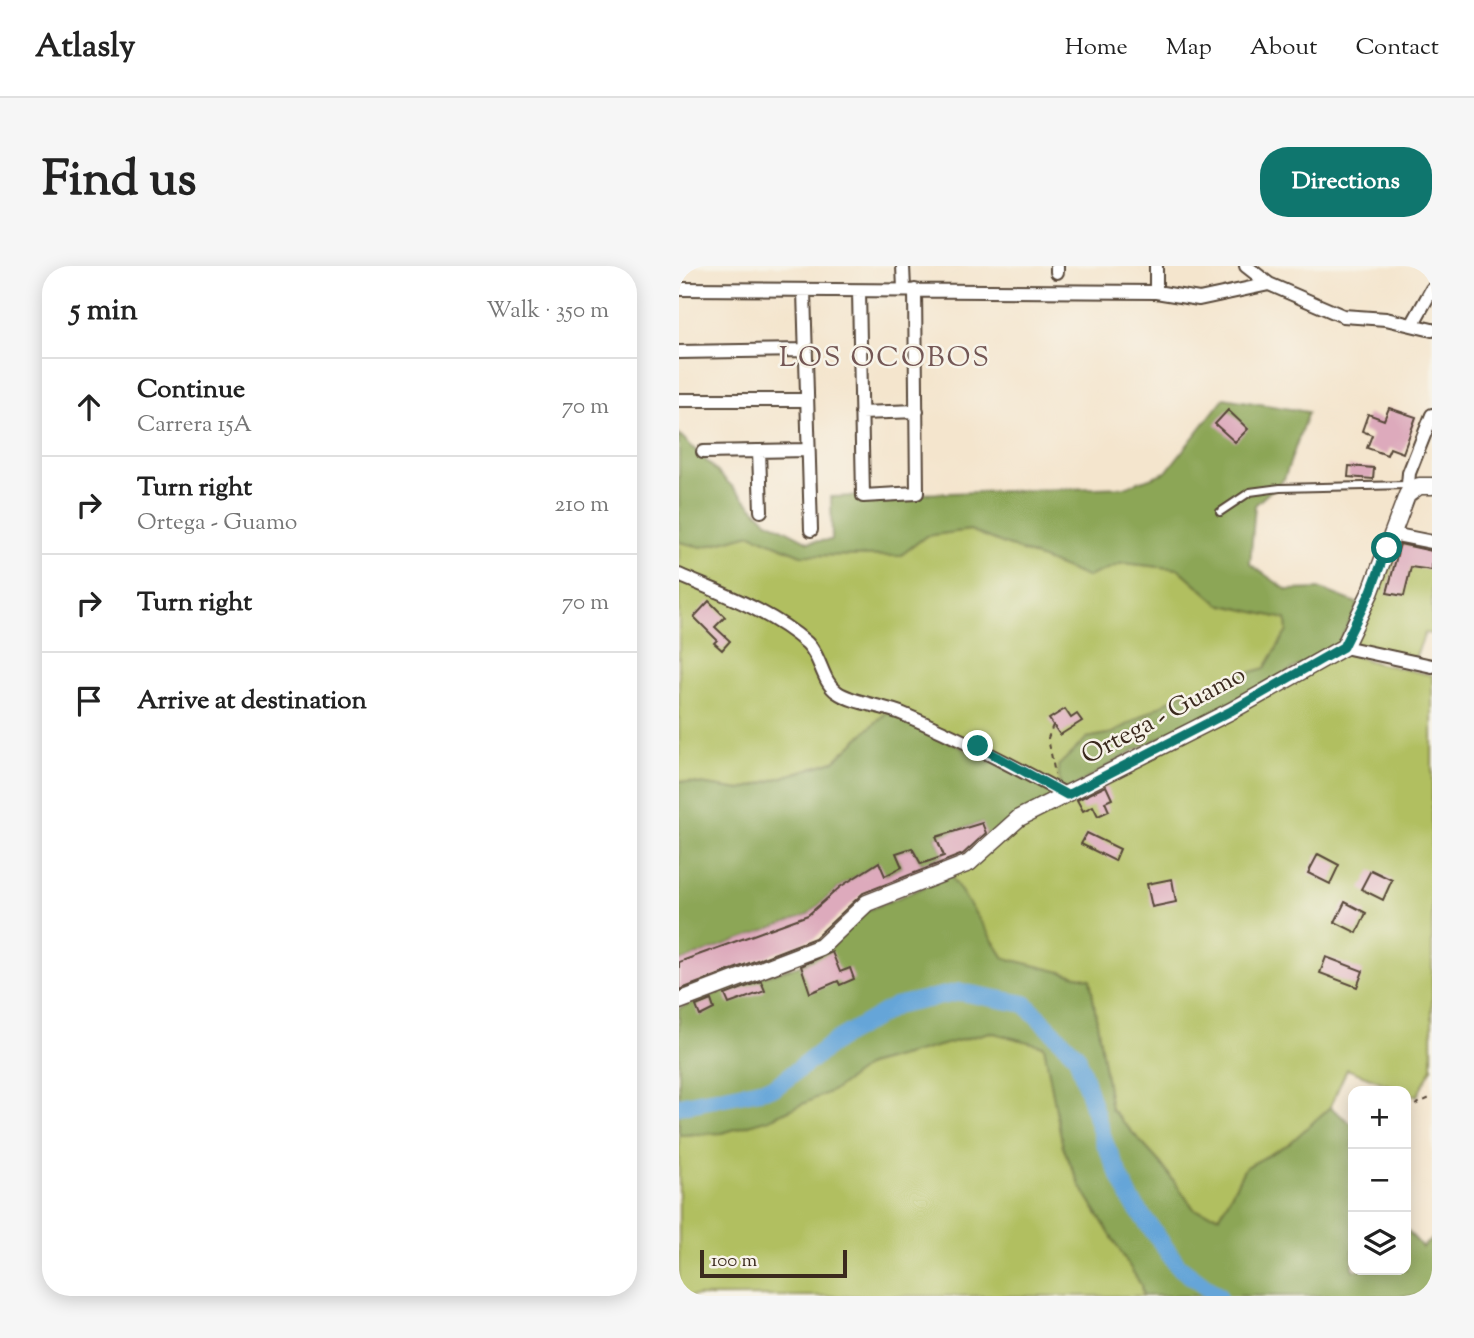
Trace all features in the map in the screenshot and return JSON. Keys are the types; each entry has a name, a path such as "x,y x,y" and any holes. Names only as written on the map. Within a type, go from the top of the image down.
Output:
{"street":[{"path":"859,291 863,496 917,493 910,290 903,266"},
{"path":"1156,266 1156,292"},
{"path":"1247,266 1269,284 1343,316 1386,319 1432,330"},
{"path":"679,289 1156,292 1199,299 1269,284"},
{"path":"1412,325 1432,289"},
{"path":"804,291 811,530"},
{"path":"679,352 806,350"},
{"path":"679,400 807,400"},
{"path":"861,413 916,411"},
{"path":"1432,415 1371,591 1343,647 1432,666"},
{"path":"703,453 808,450"},
{"path":"759,451 761,511"},
{"path":"1407,490 1432,486"},
{"path":"1392,534 1432,542"},
{"path":"679,575 765,614 807,643 817,656 833,689 841,695 885,706 978,746 1063,792"},
{"name":"Ortega - Guamo","path":"679,1001 821,947 867,903 969,863 1013,822 1063,792 1231,711 1343,647"}],"lane":[{"path":"1220,512 1250,492 1280,488 1407,490"}],"path":[{"path":"1053,724 1048,738 1063,792"},
{"path":"1411,1107 1432,1097"}],"green space":[{"path":"1224,398 1308,412 1284,479 1255,505 1250,564 1287,590 1321,589 1359,604 1338,643 1249,694 1133,751 1068,790 1060,787 1058,766 1087,738 1113,733 1181,694 1265,668 1287,631 1286,619 1219,604 1179,569 1123,563 1087,577 970,530 926,536 900,556 801,555 751,534 702,547 679,542 679,434 766,520 808,542 832,540 831,497 1125,487 1166,472"},
{"path":"970,530 1087,577 1123,563 1179,569 1219,604 1286,619 1287,631 1265,668 1181,694 1113,733 1087,738 1060,787 887,712 834,761 741,790 679,781 679,542 702,547 751,534 801,555 900,556 926,536"},
{"path":"1397,542 1432,549 1432,634 1425,633 1415,658 1349,644"},
{"path":"1343,652 1376,663 1432,675 1432,1068 1417,1096 1411,1094 1411,1086 1391,1086 1347,1069 1330,1107 1289,1144 1245,1168 1220,1216 1195,1210 1161,1164 1111,1109 1090,979 1004,958 951,876 1021,822"},
{"path":"887,712 1059,794 988,838 981,823 936,837 944,855 921,864 912,848 897,853 902,867 885,876 878,863 840,887 808,915 679,962 679,781 741,790 834,761"},
{"path":"951,876 1004,958 1090,979 1111,1109 1161,1164 1195,1210 1220,1216 1245,1168 1289,1144 1330,1107 1348,1121 1348,1275 1411,1275 1411,1235 1422,1247 1432,1239 1432,1296 1143,1296 1141,1285 1080,1185 1063,1147 1044,1046 990,1032 868,1065 836,1089 769,1119 722,1133 679,1135 679,1008 751,980 800,965 830,948 863,912"},
{"path":"990,1032 1044,1046 1063,1147 1080,1185 1141,1285 1143,1296 679,1296 679,1135 722,1133 769,1119 836,1089 865,1066"}],"building":[{"path":"1389,408 1416,417 1403,453 1390,448 1387,455 1367,448 1372,435 1362,431 1368,414 1384,420"},
{"path":"1228,410 1248,429 1235,442 1215,424"},
{"path":"1349,466 1374,468 1373,479 1348,477"},
{"path":"1400,544 1432,551 1432,570 1411,567 1404,596 1387,593"},
{"path":"709,601 725,617 715,627 730,641 722,650 714,643 717,640 694,617"},
{"path":"1065,709 1071,718 1077,714 1082,721 1060,735 1049,719"},
{"path":"1106,786 1112,799 1105,802 1109,811 1098,816 1093,806 1083,811 1077,800"},
{"path":"982,823 986,833 963,854 863,893 815,938 679,990 679,962 808,915 840,887 879,862 885,876 902,867 896,853 912,848 921,864 944,856 936,837"},
{"path":"1087,833 1120,849 1115,861 1081,844"},
{"path":"1318,854 1339,865 1330,884 1308,873"},
{"path":"1371,870 1392,880 1383,900 1361,889"},
{"path":"1172,879 1176,902 1152,907 1147,884"},
{"path":"1345,902 1366,913 1357,933 1335,922"},
{"path":"832,952 840,972 850,968 854,979 840,985 838,981 810,993 801,966"},
{"path":"1326,957 1363,971 1357,987 1320,973"},
{"path":"761,981 765,991 729,1004 725,995"},
{"path":"711,1000 714,1009 700,1016 696,1006"}],"waterway":[{"path":"679,1106 775,1087 837,1040 895,1006 960,992 1025,1004 1077,1056 1105,1144 1131,1200 1178,1266 1218,1296"}],"district":[{"name":"LOS OCOBOS","path":"885,359"}],"route":[{"path":"978,746 1067,795 1231,711 1343,647 1371,591 1387,548"}]}
